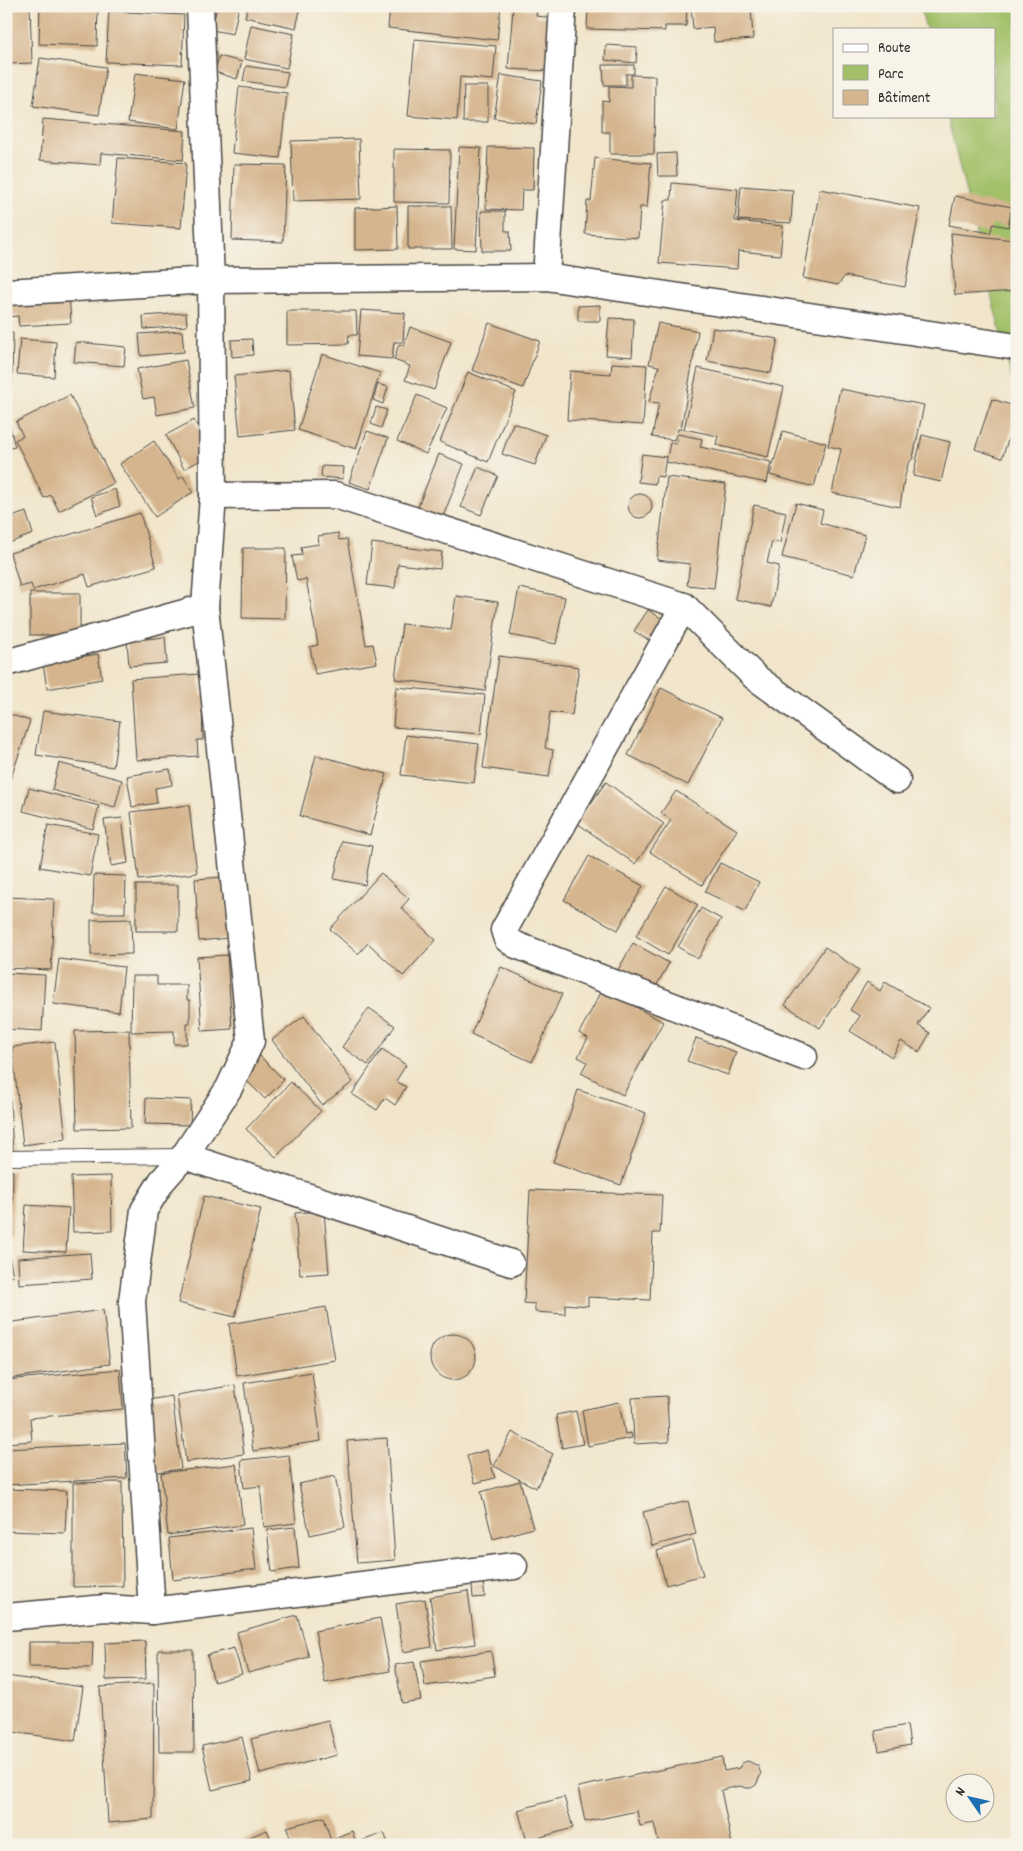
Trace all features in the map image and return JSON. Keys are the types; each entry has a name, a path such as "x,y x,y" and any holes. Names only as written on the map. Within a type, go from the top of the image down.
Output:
{"street":[{"path":"152,1611 132,1301 144,1210 162,1181 184,1156 228,1088 251,1041 205,607 213,496 210,280 200,6"},
{"path":"546,277 563,6"},
{"path":"6,292 210,280 546,277 1017,347"},
{"path":"213,496 335,495 684,606 755,678 897,780"},
{"path":"684,606 504,930 507,939 516,945 804,1057"},
{"path":"6,662 205,607"},
{"path":"184,1156 511,1263"},
{"path":"6,1616 106,1608 152,1611 514,1566"}],"lane":[{"path":"6,1158 184,1156"}],"green space":[{"path":"920,6 1017,6 1017,400 947,118 996,118 996,28 926,28"}],"building":[{"path":"6,6 30,6 32,63 6,64"},
{"path":"40,6 98,6 97,46 39,44"},
{"path":"217,6 239,6 233,34 212,30"},
{"path":"248,6 301,6 296,28 245,17"},
{"path":"390,6 501,6 497,40 388,28"},
{"path":"588,6 687,6 686,26 665,26 665,31 587,29"},
{"path":"691,6 751,6 753,39 714,42 713,27 693,29"},
{"path":"513,8 537,10 536,16 553,18 550,71 508,69"},
{"path":"109,11 184,15 182,65 106,62"},
{"path":"251,25 294,34 287,68 244,59"},
{"path":"415,39 496,46 493,80 460,77 457,120 408,116"},
{"path":"606,45 637,47 636,63 605,60"},
{"path":"219,56 242,62 237,79 215,72"},
{"path":"40,58 106,67 99,115 33,106"},
{"path":"603,65 634,65 634,74 626,74 626,85 604,85"},
{"path":"246,66 288,72 285,87 243,81"},
{"path":"135,73 185,79 178,129 128,122"},
{"path":"501,75 542,81 536,124 494,118"},
{"path":"631,75 655,76 654,154 610,154 610,132 602,132 602,101 609,102 609,86 631,87"},
{"path":"464,86 488,86 488,122 463,122"},
{"path":"239,87 287,93 280,158 232,153"},
{"path":"43,119 185,131 183,160 101,153 100,165 40,160"},
{"path":"359,139 361,199 293,201 291,141"},
{"path":"459,147 481,148 476,250 454,249"},
{"path":"488,147 534,148 533,190 522,190 521,210 486,209"},
{"path":"394,149 450,150 449,203 394,202"},
{"path":"676,153 677,176 658,176 657,154"},
{"path":"118,158 186,163 181,228 112,223"},
{"path":"595,158 651,163 647,207 640,207 638,238 585,234 587,201 591,201"},
{"path":"234,164 286,165 283,242 232,240"},
{"path":"672,183 738,189 735,221 783,226 780,255 738,251 737,269 659,263 665,200 671,200"},
{"path":"741,186 793,190 791,223 738,220"},
{"path":"820,189 920,208 905,287 845,276 838,285 803,278"},
{"path":"955,196 1012,207 1008,227 993,224 990,233 949,225"},
{"path":"397,206 398,249 355,250 355,208"},
{"path":"408,206 451,206 452,249 408,249"},
{"path":"481,211 505,211 505,231 510,231 511,251 482,251"},
{"path":"951,233 1014,240 1017,256 1017,291 955,295"},
{"path":"69,294 71,323 19,326 18,316 6,317 6,298"},
{"path":"600,305 600,321 578,321 578,306"},
{"path":"361,310 405,313 403,342 394,342 392,359 357,356"},
{"path":"287,311 356,311 357,335 349,335 348,344 287,345"},
{"path":"186,313 187,326 144,329 143,316"},
{"path":"609,318 634,319 632,357 606,355"},
{"path":"489,323 540,341 523,388 472,370"},
{"path":"658,323 698,331 681,429 678,429 674,440 652,437 659,403 649,402 659,366 649,364"},
{"path":"410,327 451,342 434,390 405,380 410,366 394,360 399,344 404,346"},
{"path":"713,328 778,339 771,373 707,361"},
{"path":"182,331 184,352 141,356 139,334"},
{"path":"6,333 13,333 12,385 8,385 8,398 6,398"},
{"path":"20,339 56,342 54,377 17,374"},
{"path":"252,339 253,355 232,357 231,340"},
{"path":"76,342 126,347 124,366 74,362"},
{"path":"322,354 380,373 356,449 298,430"},
{"path":"186,360 195,408 157,415 154,397 143,399 137,369"},
{"path":"612,363 647,365 643,425 567,420 570,371 611,374"},
{"path":"698,368 784,387 768,457 716,445 718,436 684,429"},
{"path":"289,370 295,430 240,436 234,376"},
{"path":"468,372 516,392 488,462 440,442"},
{"path":"378,384 388,387 383,404 373,400"},
{"path":"840,389 924,405 913,458 908,464 904,480 900,507 832,493 841,449 828,446"},
{"path":"70,395 114,483 59,511 51,495 44,498 15,440 23,436 16,422"},
{"path":"417,395 447,408 426,454 397,441"},
{"path":"992,399 1017,407 1017,414 1002,458 975,449"},
{"path":"376,407 387,410 381,428 371,424"},
{"path":"6,411 15,447 6,449"},
{"path":"194,420 212,454 184,469 166,435"},
{"path":"513,423 546,435 535,465 502,454"},
{"path":"367,431 388,438 370,489 349,482"},
{"path":"783,431 826,443 814,487 770,475"},
{"path":"678,434 702,439 700,447 771,462 767,483 666,462 670,443 676,444"},
{"path":"922,435 950,442 941,482 913,476"},
{"path":"154,441 179,479 183,476 193,492 155,517 120,464"},
{"path":"439,454 464,464 442,519 417,509"},
{"path":"642,454 666,457 663,477 656,476 655,484 638,482"},
{"path":"322,466 344,467 343,479 321,477"},
{"path":"478,467 498,476 481,515 461,507"},
{"path":"667,477 726,484 714,588 687,585 690,564 657,560"},
{"path":"115,489 120,506 97,515 91,497"},
{"path":"640,494 648,498 652,506 648,514 640,518 632,514 628,506 632,498"},
{"path":"796,503 823,510 820,523 865,535 854,575 782,557"},
{"path":"754,505 786,512 780,543 772,541 767,563 779,566 771,607 735,599"},
{"path":"26,512 33,534 6,544 6,519"},
{"path":"140,513 156,567 89,587 85,574 33,590 31,584 20,587 10,553"},
{"path":"338,533 339,540 347,539 366,645 373,644 377,663 315,674 310,647 318,645 306,579 297,581 292,556 302,555 301,547 319,544 318,536"},
{"path":"372,543 442,552 440,569 398,564 395,588 367,585"},
{"path":"243,548 286,548 285,619 242,618"},
{"path":"519,588 565,597 556,644 510,635"},
{"path":"30,593 80,593 80,635 30,635"},
{"path":"456,596 498,602 485,691 395,679 402,624 451,630"},
{"path":"648,610 671,624 658,646 634,631"},
{"path":"165,637 167,663 129,666 127,641"},
{"path":"98,654 102,679 47,689 43,663"},
{"path":"499,656 579,667 572,715 550,712 545,748 553,750 549,777 483,768"},
{"path":"199,674 201,695 206,695 207,711 202,711 203,740 197,740 198,756 136,760 131,679"},
{"path":"396,687 485,695 481,734 393,727"},
{"path":"661,688 722,718 688,785 628,755"},
{"path":"43,711 120,721 113,767 36,755"},
{"path":"6,713 30,721 11,778 6,776"},
{"path":"406,735 479,744 474,783 401,775"},
{"path":"316,755 387,774 370,835 300,816"},
{"path":"59,763 122,780 115,807 52,790"},
{"path":"170,769 172,785 155,788 157,803 132,807 127,776"},
{"path":"606,782 664,824 635,864 577,823"},
{"path":"29,788 99,806 93,829 23,811"},
{"path":"676,791 737,830 702,885 650,852 671,820 661,813"},
{"path":"189,805 197,873 139,880 131,812"},
{"path":"122,818 128,863 111,866 104,820"},
{"path":"48,825 98,834 90,876 40,867"},
{"path":"342,841 372,846 365,885 334,879"},
{"path":"589,856 643,886 618,930 564,900"},
{"path":"720,863 759,882 745,911 705,892"},
{"path":"381,873 409,899 401,908 436,940 403,976 368,943 358,954 330,929"},
{"path":"94,875 126,876 125,913 93,913"},
{"path":"225,877 229,938 199,941 195,879"},
{"path":"136,885 178,885 178,931 136,931"},
{"path":"666,886 698,905 668,955 636,936"},
{"path":"6,897 54,899 51,970 6,968"},
{"path":"701,908 721,919 698,959 678,947"},
{"path":"131,919 132,954 91,955 91,920"},
{"path":"633,943 669,963 653,992 617,972"},
{"path":"825,947 859,970 820,1028 785,1005"},
{"path":"227,955 232,1029 202,1031 197,957"},
{"path":"59,959 124,967 119,1012 53,1004"},
{"path":"501,967 562,994 532,1062 471,1034"},
{"path":"6,973 45,975 42,1031 6,1029"},
{"path":"132,976 157,976 157,985 187,985 187,1000 190,1000 190,1024 187,1024 187,1044 174,1044 174,1031 131,1032"},
{"path":"867,982 880,991 885,982 929,1008 918,1025 930,1033 919,1052 901,1041 892,1057 850,1031 860,1016 850,1010"},
{"path":"603,989 663,1022 623,1095 581,1073 587,1062 578,1057 588,1038 579,1033"},
{"path":"369,1008 395,1026 368,1065 342,1047"},
{"path":"304,1016 353,1082 322,1105 272,1040"},
{"path":"129,1030 131,1128 77,1129 75,1031"},
{"path":"696,1038 736,1052 728,1075 687,1061"},
{"path":"55,1042 66,1139 23,1145 12,1047"},
{"path":"382,1049 406,1065 396,1081 406,1087 395,1105 385,1098 377,1110 352,1094"},
{"path":"260,1056 284,1080 265,1099 241,1075"},
{"path":"6,1065 8,1065 13,1152 6,1152"},
{"path":"291,1082 321,1111 276,1157 246,1129"},
{"path":"578,1090 646,1113 621,1185 553,1162"},
{"path":"146,1098 191,1100 190,1125 145,1124"},
{"path":"6,1171 13,1171 12,1236 6,1235"},
{"path":"111,1176 112,1231 73,1232 71,1177"},
{"path":"530,1190 662,1195 660,1233 653,1233 650,1300 588,1297 588,1306 565,1304 565,1314 535,1312 535,1304 524,1303"},
{"path":"204,1196 261,1209 235,1317 178,1303"},
{"path":"26,1205 69,1208 66,1252 23,1250"},
{"path":"324,1211 329,1273 300,1275 295,1213"},
{"path":"90,1253 92,1279 19,1284 18,1258"},
{"path":"6,1256 9,1256 13,1276 6,1278"},
{"path":"326,1307 335,1360 237,1376 229,1324"},
{"path":"103,1310 110,1364 6,1379 6,1323"},
{"path":"449,1334 457,1334 466,1338 472,1344 476,1357 472,1370 466,1376 457,1380 449,1380 440,1376 434,1370 430,1361 430,1353 434,1344 440,1338"},
{"path":"120,1369 123,1409 30,1418 32,1441 6,1443 6,1380"},
{"path":"312,1372 321,1441 253,1451 244,1383"},
{"path":"235,1385 244,1454 186,1462 177,1395"},
{"path":"172,1396 181,1469 157,1472 148,1400"},
{"path":"667,1396 669,1442 634,1444 632,1398"},
{"path":"619,1402 625,1434 631,1433 632,1438 588,1446 582,1410"},
{"path":"576,1411 583,1444 562,1448 556,1415"},
{"path":"512,1432 553,1454 536,1488 494,1466"},
{"path":"387,1438 395,1560 357,1563 347,1441"},
{"path":"125,1443 127,1478 6,1485 6,1449"},
{"path":"487,1450 495,1478 475,1483 467,1456"},
{"path":"289,1455 296,1523 264,1527 260,1486 244,1488 241,1460"},
{"path":"236,1464 243,1525 168,1535 161,1473"},
{"path":"335,1476 345,1527 310,1535 299,1484"},
{"path":"520,1481 533,1528 493,1539 481,1492"},
{"path":"122,1482 123,1586 73,1587 73,1483"},
{"path":"7,1489 67,1491 65,1533 6,1531"},
{"path":"688,1501 696,1534 652,1546 643,1512"},
{"path":"295,1527 299,1568 272,1572 267,1530"},
{"path":"251,1528 256,1569 173,1580 169,1538"},
{"path":"693,1540 703,1575 666,1585 657,1551"},
{"path":"483,1582 485,1597 473,1598 472,1584"},
{"path":"468,1591 475,1644 437,1650 430,1597"},
{"path":"425,1599 432,1647 403,1652 396,1604"},
{"path":"297,1615 309,1657 248,1673 237,1632"},
{"path":"380,1618 390,1671 325,1683 315,1631"},
{"path":"145,1641 146,1679 106,1680 105,1643"},
{"path":"29,1642 93,1642 92,1668 29,1667"},
{"path":"234,1648 242,1674 214,1682 207,1655"},
{"path":"158,1650 193,1650 194,1752 159,1752"},
{"path":"491,1651 495,1676 425,1686 421,1661"},
{"path":"414,1662 421,1700 402,1703 395,1665"},
{"path":"6,1676 83,1687 75,1741 6,1731"},
{"path":"154,1683 153,1819 108,1823 100,1687"},
{"path":"328,1720 337,1755 260,1774 251,1739"},
{"path":"907,1725 910,1745 879,1751 875,1731"},
{"path":"242,1737 252,1781 212,1790 202,1746"},
{"path":"722,1757 724,1771 739,1768 742,1763 748,1761 758,1766 761,1774 756,1785 751,1788 740,1786 721,1790 732,1845 659,1845 654,1823 640,1826 637,1811 585,1822 578,1787"},
{"path":"564,1797 573,1828 527,1841 518,1810"},
{"path":"324,1817 332,1845 292,1845 287,1827"},
{"path":"267,1830 273,1845 230,1845"},
{"path":"352,1831 356,1843 384,1833 389,1845 337,1845 335,1838"}]}
